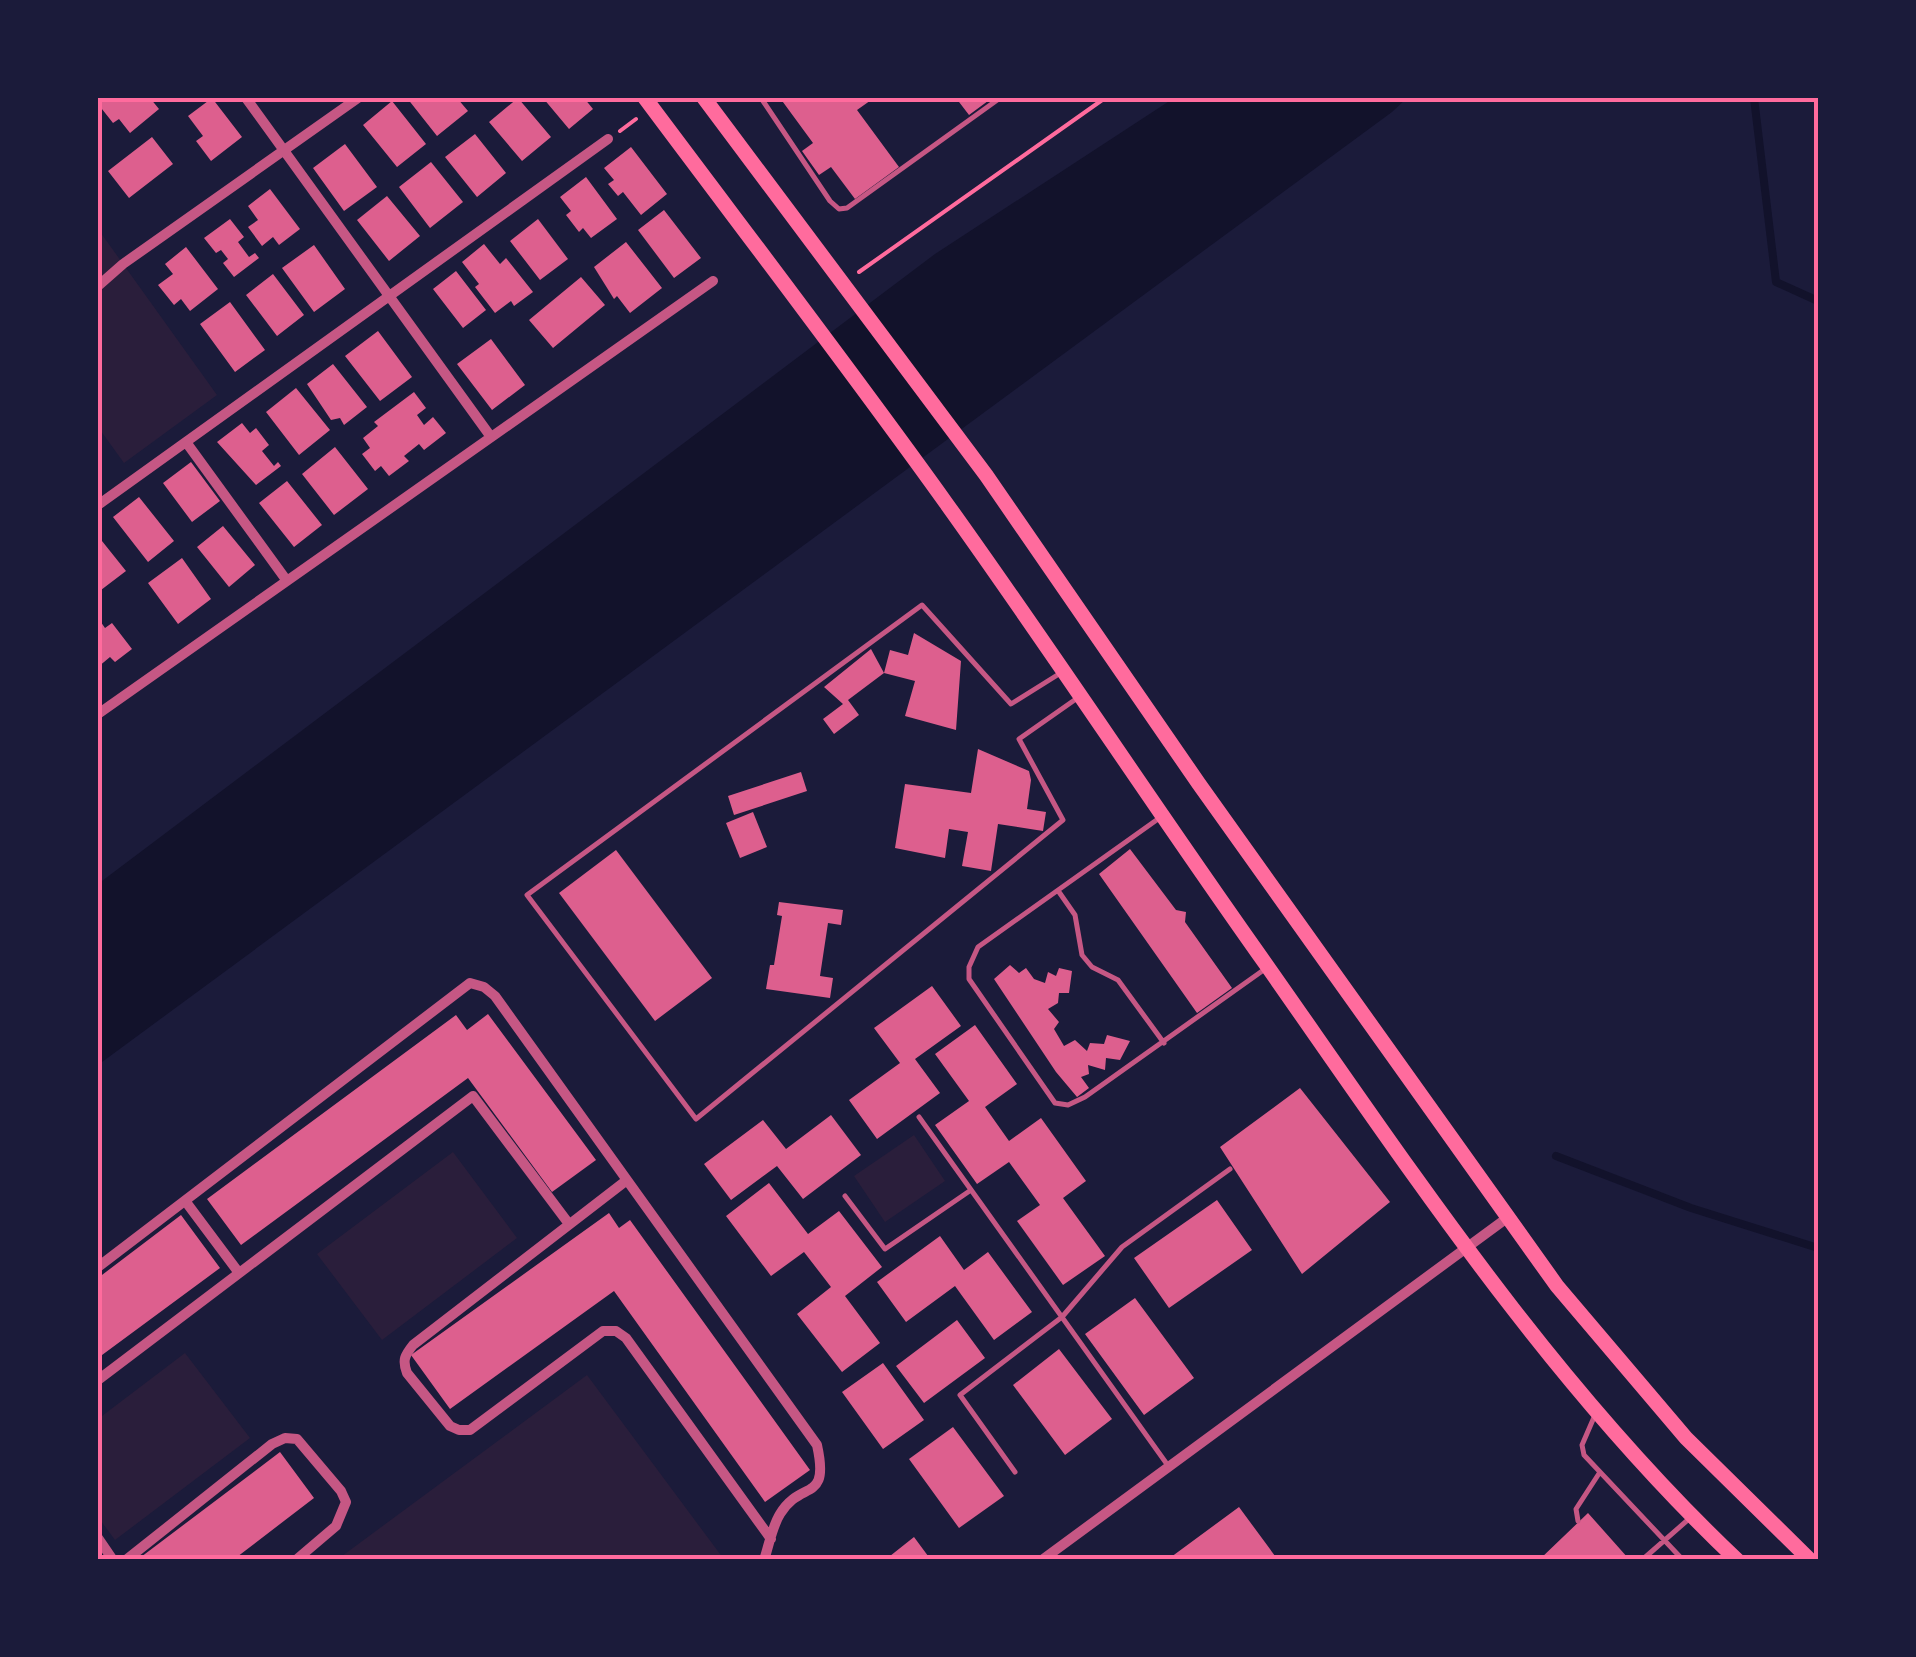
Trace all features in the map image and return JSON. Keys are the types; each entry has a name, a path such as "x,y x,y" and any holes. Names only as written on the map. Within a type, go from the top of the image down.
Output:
{"main road":[{"path":"704,98 968,452 1557,1286 1686,1438 1810,1560"},
{"path":"649,103 929,480 1466,1248 1597,1412 1737,1560"}],"street":[{"path":"246,98 491,437"},
{"path":"98,286 123,264 358,98"},
{"path":"98,505 608,139"},
{"path":"98,714 713,281"},
{"path":"186,442 287,581"},
{"path":"98,1267 470,984 484,987 495,996 817,1445 823,1471 818,1483 781,1512 764,1560"},
{"path":"98,1380 472,1096 569,1224"},
{"path":"627,1180 414,1345 405,1354 407,1372 450,1426 470,1430 603,1332 616,1331 626,1338 771,1539"},
{"path":"186,1202 239,1273"},
{"path":"1042,1560 1507,1218"},
{"path":"126,1560 272,1444 286,1438 297,1439 346,1502 336,1526 296,1560"},
{"path":"98,1538 114,1560"},
{"path":"1055,1550 1068,1560"}],"lane":[{"path":"764,98 830,201 839,208 848,208 1000,98"},
{"path":"1062,672 1010,704 922,605 527,895 696,1120 1063,820 1018,739 1079,697"},
{"path":"1161,817 978,947 969,967 969,978 1055,1103 1068,1105 1085,1097 1268,968"},
{"path":"1059,892 1075,916 1082,956 1092,967 1118,980 1164,1043"},
{"path":"918,1116 1168,1467"},
{"path":"1015,1472 960,1395 1062,1318 1122,1248 1230,1169"},
{"path":"845,1196 885,1249 971,1190"},
{"path":"1597,1412 1582,1450 1683,1560"},
{"path":"1578,1521 1576,1509 1600,1472"},
{"path":"1642,1560 1692,1516"}],"path":[{"path":"843,284 1105,98"},
{"path":"608,139 649,103"}],"shaded area":[{"path":"1174,98 1407,98 98,1065 98,884 935,254"},
{"path":"98,229 217,395 124,463 98,427"},
{"path":"914,1135 945,1181 885,1222 854,1176"},
{"path":"453,1152 517,1238 382,1340 317,1254"},
{"path":"185,1353 250,1438 115,1540 98,1517 98,1419"},
{"path":"587,1375 723,1558 338,1559"}],"building":[{"path":"102,98 150,98 159,109 130,133 119,119 113,123 98,104"},
{"path":"212,98 242,137 211,161 196,141 203,136 188,116"},
{"path":"407,98 457,98 468,111 437,136"},
{"path":"518,98 551,137 522,161 489,122"},
{"path":"543,98 584,98 593,109 569,129"},
{"path":"780,98 874,98 857,110 899,167 855,199 831,167 819,175 802,151 813,143"},
{"path":"956,98 992,98 969,115"},
{"path":"392,101 426,144 397,167 363,125"},
{"path":"475,134 506,173 477,197 445,157"},
{"path":"152,137 173,164 129,198 108,171"},
{"path":"345,144 377,187 344,211 313,168"},
{"path":"631,147 667,194 641,215 623,192 618,196 608,184 614,180 604,168"},
{"path":"431,162 463,202 430,228 399,187"},
{"path":"586,177 617,219 591,238 583,228 579,232 566,215 571,211 560,197"},
{"path":"270,189 300,229 279,245 273,237 262,246 248,227 258,220 248,206"},
{"path":"387,196 420,236 389,261 357,220"},
{"path":"664,210 701,258 674,278 638,230"},
{"path":"230,219 244,237 238,242 249,257 255,253 259,258 234,277 223,263 228,259 221,250 216,253 204,238"},
{"path":"538,219 568,259 540,280 510,241"},
{"path":"626,242 662,288 630,313 617,296 614,299 594,267"},
{"path":"484,244 500,264 506,258 533,292 514,306 511,301 495,313 462,262"},
{"path":"314,245 345,289 314,312 282,268"},
{"path":"186,247 218,289 190,311 181,299 174,305 158,285 173,274 165,264"},
{"path":"456,271 486,310 463,328 433,289"},
{"path":"273,274 304,315 277,336 246,295"},
{"path":"581,277 605,305 553,348 529,320"},
{"path":"230,302 265,350 235,372 200,324"},
{"path":"378,331 412,377 380,401 345,356"},
{"path":"491,339 525,385 492,410 457,364"},
{"path":"333,364 367,407 344,425 340,418 331,420 307,384"},
{"path":"296,388 330,430 299,455 266,412"},
{"path":"414,392 426,408 417,415 424,425 433,417 446,433 424,450 419,444 404,456 409,461 389,476 381,466 375,471 362,454 370,448 363,438 378,426 374,422"},
{"path":"242,423 250,433 256,428 269,445 262,451 274,466 278,462 281,466 256,485 217,442"},
{"path":"335,447 368,489 334,515 302,474"},
{"path":"191,462 220,501 192,522 163,483"},
{"path":"287,481 322,525 294,547 259,503"},
{"path":"139,497 174,541 148,562 113,517"},
{"path":"223,526 255,565 229,587 197,547"},
{"path":"98,536 126,571 101,590 98,585"},
{"path":"182,558 211,599 178,624 148,583"},
{"path":"98,618 105,628 112,623 132,649 115,662 110,657 98,667"},
{"path":"914,633 961,661 956,730 905,716 915,681 884,673 890,650 908,655"},
{"path":"871,649 884,673 848,700 859,715 834,734 823,719 843,704 824,687"},
{"path":"978,749 1029,771 1027,809 1046,812 1043,831 998,824 991,871 962,866 968,832 949,829 945,858 895,848 905,784 971,793"},
{"path":"801,772 807,791 734,815 728,796"},
{"path":"753,812 767,847 740,858 726,823"},
{"path":"1130,849 1176,910 1186,912 1185,922 1232,988 1197,1013 1099,874"},
{"path":"616,850 712,978 655,1021 559,893"},
{"path":"779,902 843,910 841,925 828,923 820,976 833,978 830,998 766,989 782,916 777,915"},
{"path":"1010,965 1019,973 1026,968 1034,979 1045,983 1048,972 1056,976 1059,968 1072,971 1069,993 1059,993 1058,1003 1048,1009 1059,1022 1054,1029 1064,1046 1075,1040 1087,1051 1090,1043 1104,1044 1107,1035 1130,1041 1120,1060 1106,1058 1105,1070 1088,1065 1089,1074 1081,1077 1089,1088 1077,1097 994,979"},
{"path":"932,986 961,1026 915,1059 940,1093 877,1139 849,1100 900,1063 874,1028"},
{"path":"488,1014 596,1160 552,1192 468,1078 241,1245 207,1199 456,1015 467,1030"},
{"path":"975,1025 1017,1084 985,1107 1009,1141 1041,1118 1086,1181 1063,1198 1105,1256 1063,1285 1017,1221 1040,1205 1009,1162 977,1184 935,1125 969,1101 935,1054"},
{"path":"1300,1088 1390,1202 1302,1274 1220,1147"},
{"path":"831,1115 861,1155 803,1199 777,1166 731,1200 704,1164 763,1120 786,1149"},
{"path":"769,1183 808,1234 839,1211 882,1267 845,1296 880,1343 842,1372 797,1314 831,1287 804,1252 771,1276 726,1216"},
{"path":"1217,1200 1252,1250 1169,1308 1134,1258"},
{"path":"609,1213 619,1228 630,1220 810,1470 765,1502 614,1291 450,1409 411,1355"},
{"path":"181,1215 220,1268 98,1358 98,1278"},
{"path":"940,1236 964,1270 988,1252 1032,1312 994,1340 955,1286 906,1322 877,1282"},
{"path":"1135,1298 1194,1378 1144,1415 1085,1334"},
{"path":"957,1320 985,1358 924,1403 896,1366"},
{"path":"1059,1349 1112,1419 1065,1455 1013,1385"},
{"path":"883,1363 924,1420 883,1449 842,1392"},
{"path":"953,1427 1004,1496 959,1528 909,1459"},
{"path":"280,1452 314,1498 233,1560 137,1560"},
{"path":"1239,1507 1278,1560 1167,1560"},
{"path":"1588,1513 1628,1558 1539,1560"},
{"path":"914,1537 931,1560 885,1560"}],"waterway":[{"path":"1754,98 1776,282 1818,301"},
{"path":"1556,1156 1691,1208 1818,1248"}]}
